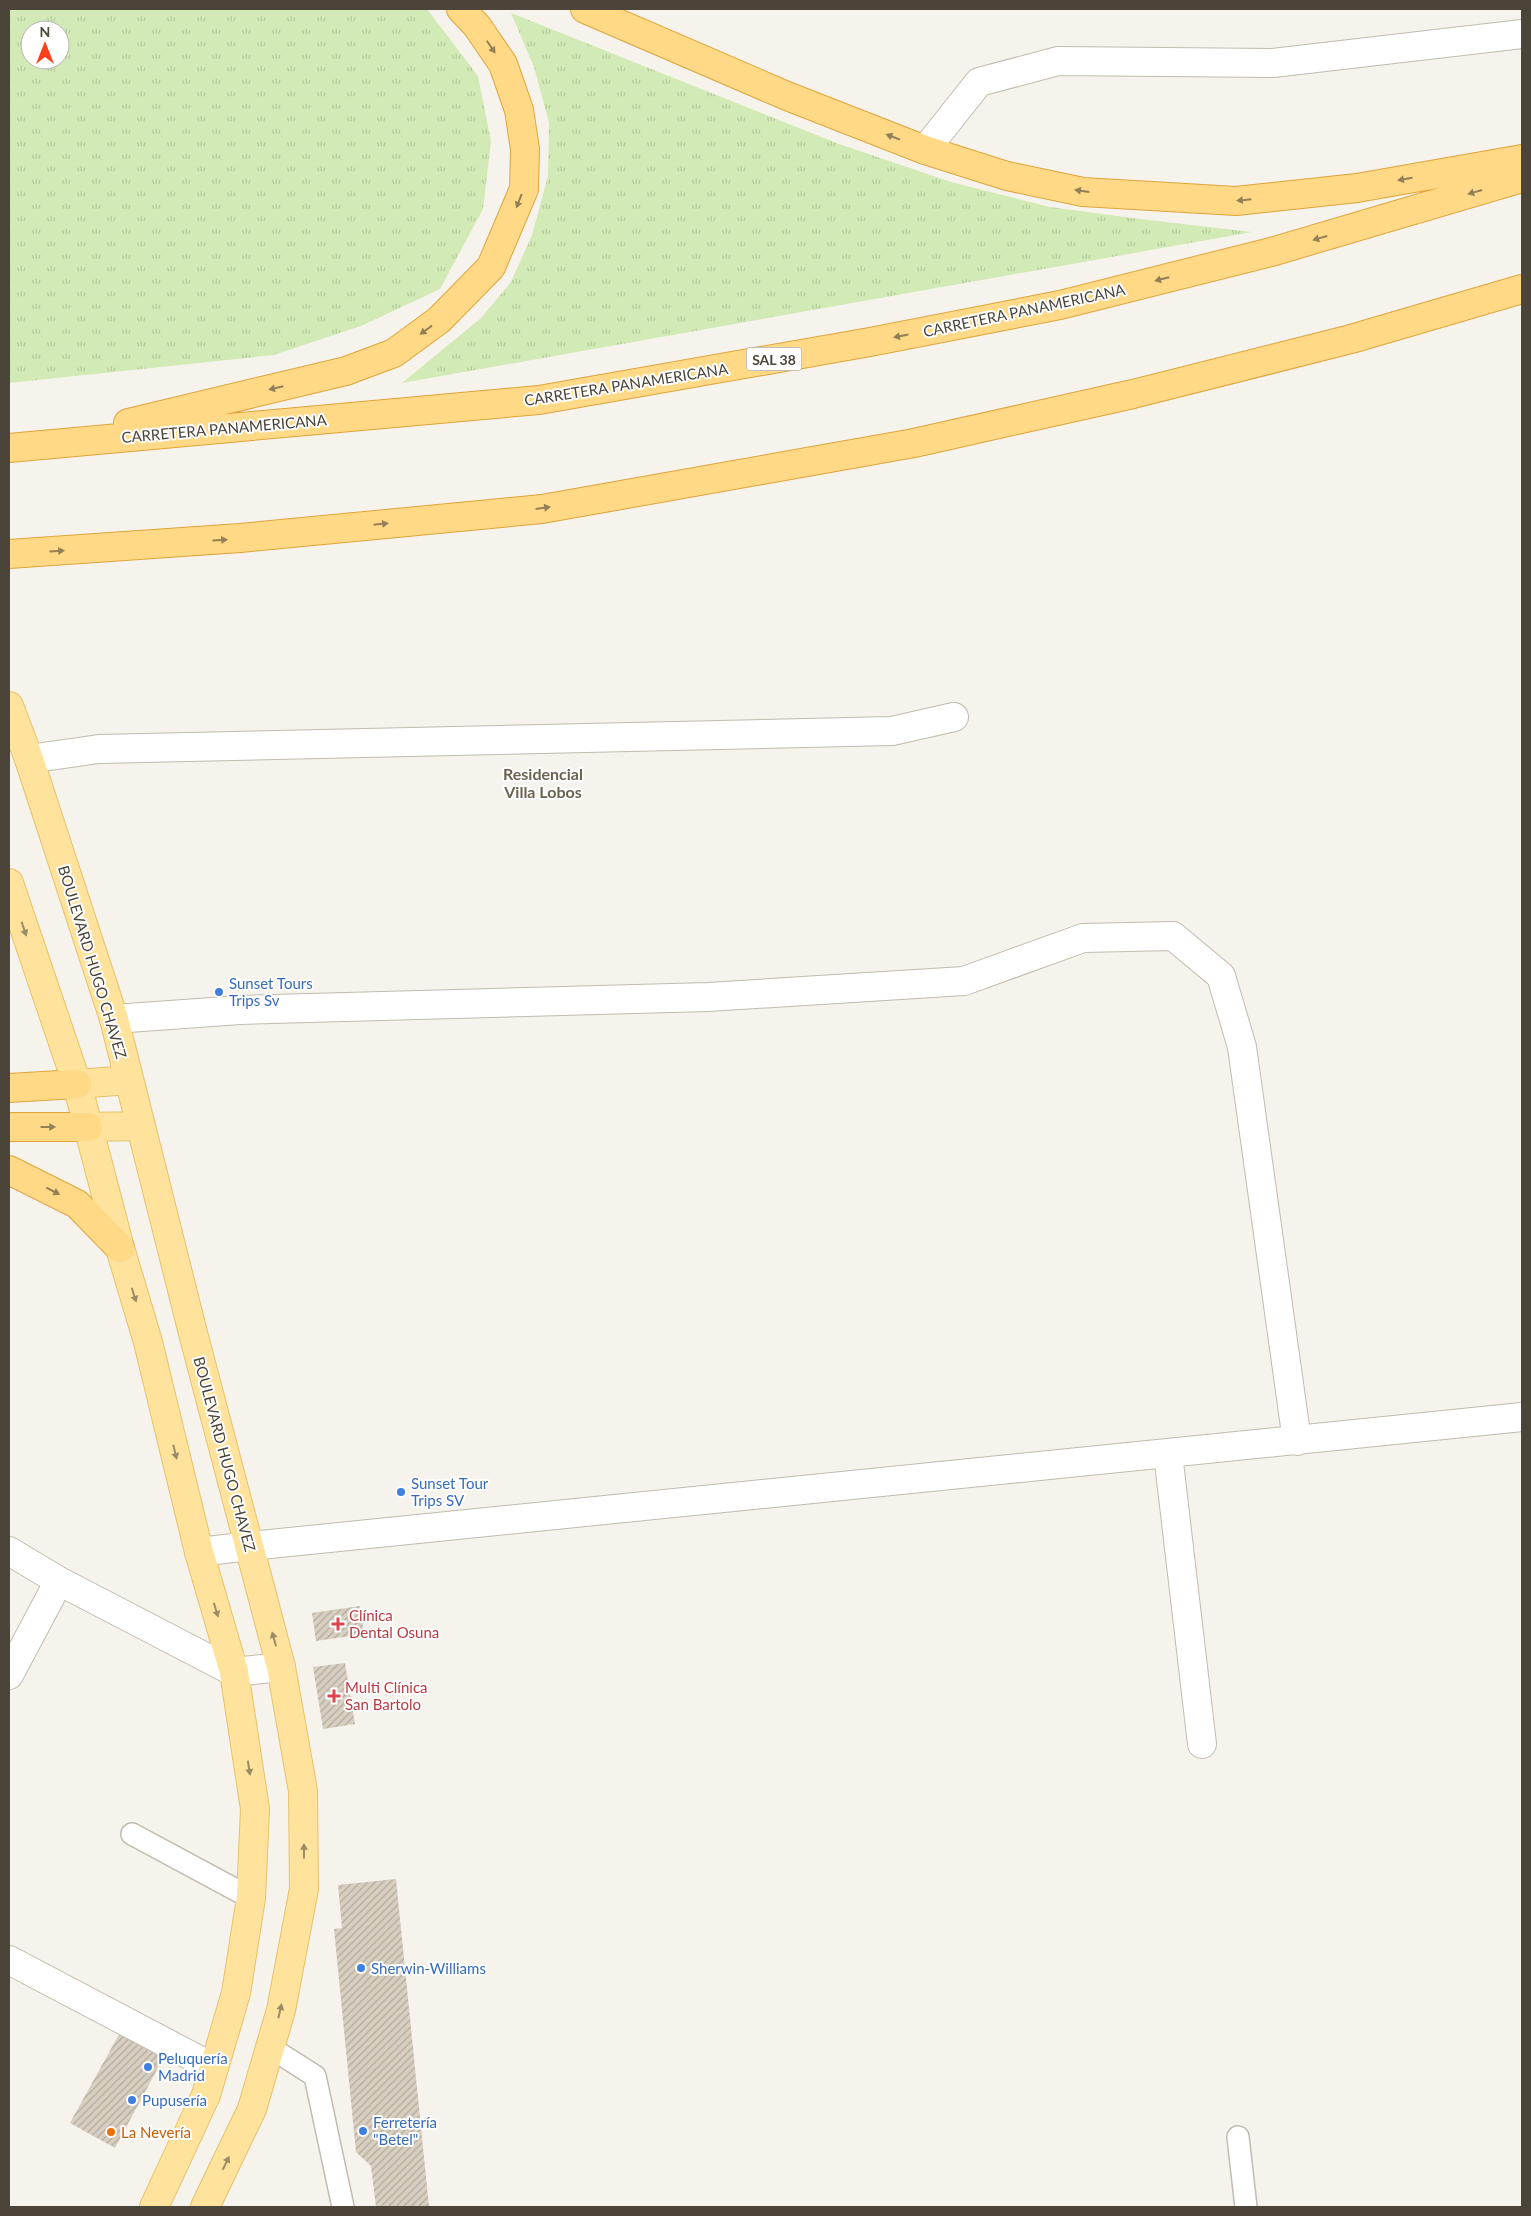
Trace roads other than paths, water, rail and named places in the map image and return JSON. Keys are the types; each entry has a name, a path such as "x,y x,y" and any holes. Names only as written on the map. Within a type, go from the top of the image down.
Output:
{"highway":[{"path":"22,446 346,371 394,353 439,320 492,267 524,188 525,149 519,110 503,64 477,26 461,9"},
{"path":"585,9 787,96 926,150 1007,176 1083,192 1236,201 1358,188 1522,159"},
{"name":"CARRETERA PANAMERICANA","path":"22,446 539,400 870,342 1070,302 1271,252 1522,178"},
{"path":"9,554 240,538 542,509 572,504 914,443 1133,394 1351,339 1522,289"},
{"path":"9,1088 77,1084"},
{"path":"9,1127 88,1127"},
{"path":"9,1170 77,1204 120,1248"}],"main road":[{"name":"BOULEVARD HUGO CHAVEZ","path":"9,706 29,759 114,1019 128,1080 281,1667 303,1791 304,1889 281,2010 252,2109 205,2207"},
{"path":"9,883 77,1084 120,1248 148,1342 199,1552 234,1672 255,1809 252,1898 236,1993 206,2095 154,2207"},
{"path":"77,1084 128,1080"},
{"path":"88,1127 140,1126"}],"street":[{"path":"926,150 979,82 1058,61 1273,63 1522,34"},
{"path":"29,759 99,749 892,731 954,717"},
{"path":"114,1019 250,1009 708,997 964,981 1083,938 1173,936 1221,976 1242,1047 1297,1442"},
{"path":"199,1552 1522,1418"},
{"path":"1168,1454 1202,1744"},
{"path":"9,1551 60,1581 234,1672 281,1667"},
{"path":"9,1675 60,1581"},
{"path":"9,1960 214,2068"}],"lane":[{"path":"132,1834 252,1898"},
{"path":"270,2048 315,2076 343,2207"},
{"path":"1238,2137 1246,2207"}],"place":[{"name":"Sunset Tours Trips Sv","path":"219,992"},
{"name":"Sunset Tour Trips SV","path":"401,1492"},
{"name":"Clínica Dental Osuna","path":"338,1624"},
{"name":"Multi Clínica San Bartolo","path":"334,1696"},
{"name":"Sherwin-Williams","path":"361,1968"},
{"name":"Peluquería Madrid","path":"148,2067"},
{"name":"Pupusería","path":"132,2100"},
{"name":"Ferretería \"Betel\"","path":"363,2131"},
{"name":"La Nevería","path":"111,2132"}],"district":[{"name":"Residencial Villa Lobos","path":"543,782"}]}
